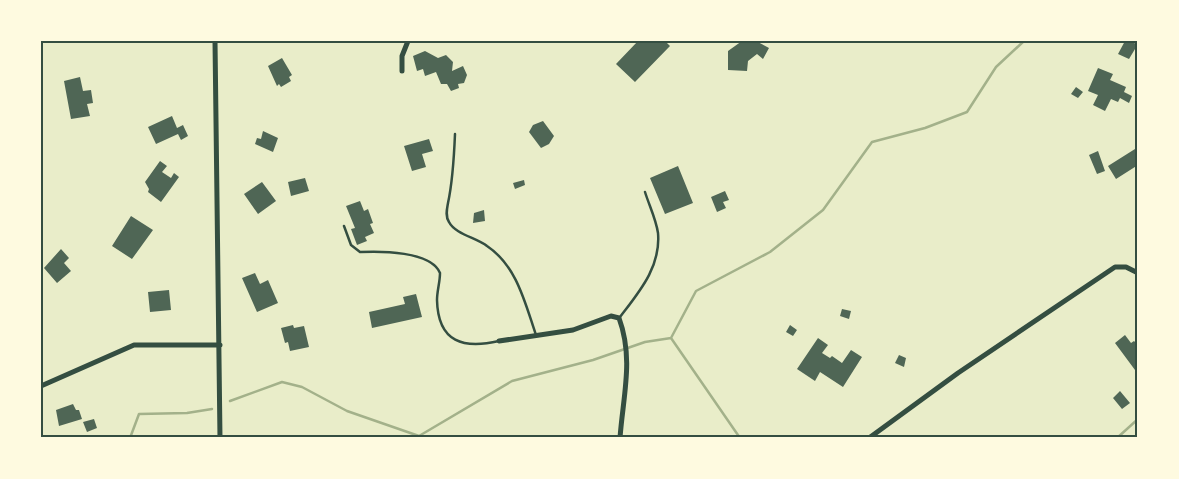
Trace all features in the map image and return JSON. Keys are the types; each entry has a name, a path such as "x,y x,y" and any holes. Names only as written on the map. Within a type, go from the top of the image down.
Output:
{"street":[{"path":"215,41 220,438"},
{"path":"402,70 402,56 408,41"},
{"path":"869,438 958,373 1115,267 1126,267 1138,272"},
{"path":"499,341 573,330 611,316 619,318 626,338 628,359 620,438"},
{"path":"41,386 134,345 220,345"}],"lane":[{"path":"455,134 455,171 446,214 449,223 456,229 487,246 508,265 525,302 536,335"},
{"path":"619,318 647,281 655,258 658,233 645,192"},
{"path":"344,226 351,245 360,252 390,251 428,261 438,268 440,273 437,298 438,312 446,331 451,336 468,345 499,341"}],"building":[{"path":"638,41 665,41 670,46 635,82 616,64"},
{"path":"742,41 756,41 769,48 763,59 757,54 748,61 747,71 728,70 728,51"},
{"path":"1125,41 1138,44 1129,59 1118,54"},
{"path":"425,51 438,58 446,55 453,62 452,71 463,66 467,75 464,83 458,84 459,88 451,91 447,84 441,84 436,72 425,76 423,69 417,71 413,56"},
{"path":"282,58 292,75 289,77 291,81 281,87 279,84 277,86 268,66"},
{"path":"1098,68 1113,74 1110,80 1126,87 1124,92 1132,96 1129,103 1120,98 1118,102 1111,99 1105,111 1093,105 1098,95 1088,91"},
{"path":"80,77 83,91 91,90 93,103 87,104 90,116 71,119 64,81"},
{"path":"1076,87 1083,92 1078,98 1071,94"},
{"path":"172,116 177,128 183,125 188,136 181,140 178,134 156,144 148,127"},
{"path":"543,121 554,136 549,144 541,148 529,132 533,125"},
{"path":"263,131 278,138 273,152 255,144 257,138 261,139"},
{"path":"429,139 433,151 422,154 426,167 412,171 404,146"},
{"path":"1135,149 1138,154 1138,165 1116,179 1108,166"},
{"path":"1098,151 1105,171 1097,174 1089,155"},
{"path":"160,161 167,166 162,172 171,178 174,173 179,177 161,202 148,192 149,189 145,182"},
{"path":"678,166 693,203 665,214 650,178"},
{"path":"305,178 309,191 291,196 288,182"},
{"path":"524,180 525,185 515,189 513,183"},
{"path":"262,182 276,201 258,214 244,194"},
{"path":"725,191 729,200 723,202 726,208 717,212 711,197"},
{"path":"360,201 364,211 368,209 373,223 370,224 374,233 365,237 367,241 357,245 351,229 355,228 346,206"},
{"path":"484,210 485,221 473,223 474,213"},
{"path":"131,216 153,230 132,259 112,246"},
{"path":"61,249 69,258 64,263 71,271 57,283 44,268"},
{"path":"255,273 260,284 268,280 278,303 257,312 242,278"},
{"path":"169,290 171,310 150,312 148,292"},
{"path":"416,294 422,317 372,328 369,312 405,304 403,297"},
{"path":"842,309 851,311 849,319 840,316"},
{"path":"293,325 294,328 304,326 309,347 290,351 288,342 285,343 281,328"},
{"path":"790,325 797,330 793,336 786,332"},
{"path":"1125,335 1131,343 1134,341 1138,345 1138,369 1135,370 1115,343"},
{"path":"818,338 828,345 822,353 830,358 832,356 842,363 851,350 862,357 843,387 820,372 815,381 797,369"},
{"path":"899,355 906,358 904,367 895,363"},
{"path":"1120,391 1130,403 1122,409 1113,398"},
{"path":"73,404 76,410 79,410 82,419 59,426 56,410"},
{"path":"94,419 97,428 87,432 83,422"}],"waterway":[{"path":"230,401 282,382 302,387 347,411 419,436 512,381 593,360 645,342 671,338 696,291 770,252 823,210 872,142 925,128 967,112 996,67 1024,41"},
{"path":"671,338 740,438"},
{"path":"130,438 139,414 187,413 212,409"},
{"path":"1117,438 1138,419"}]}
